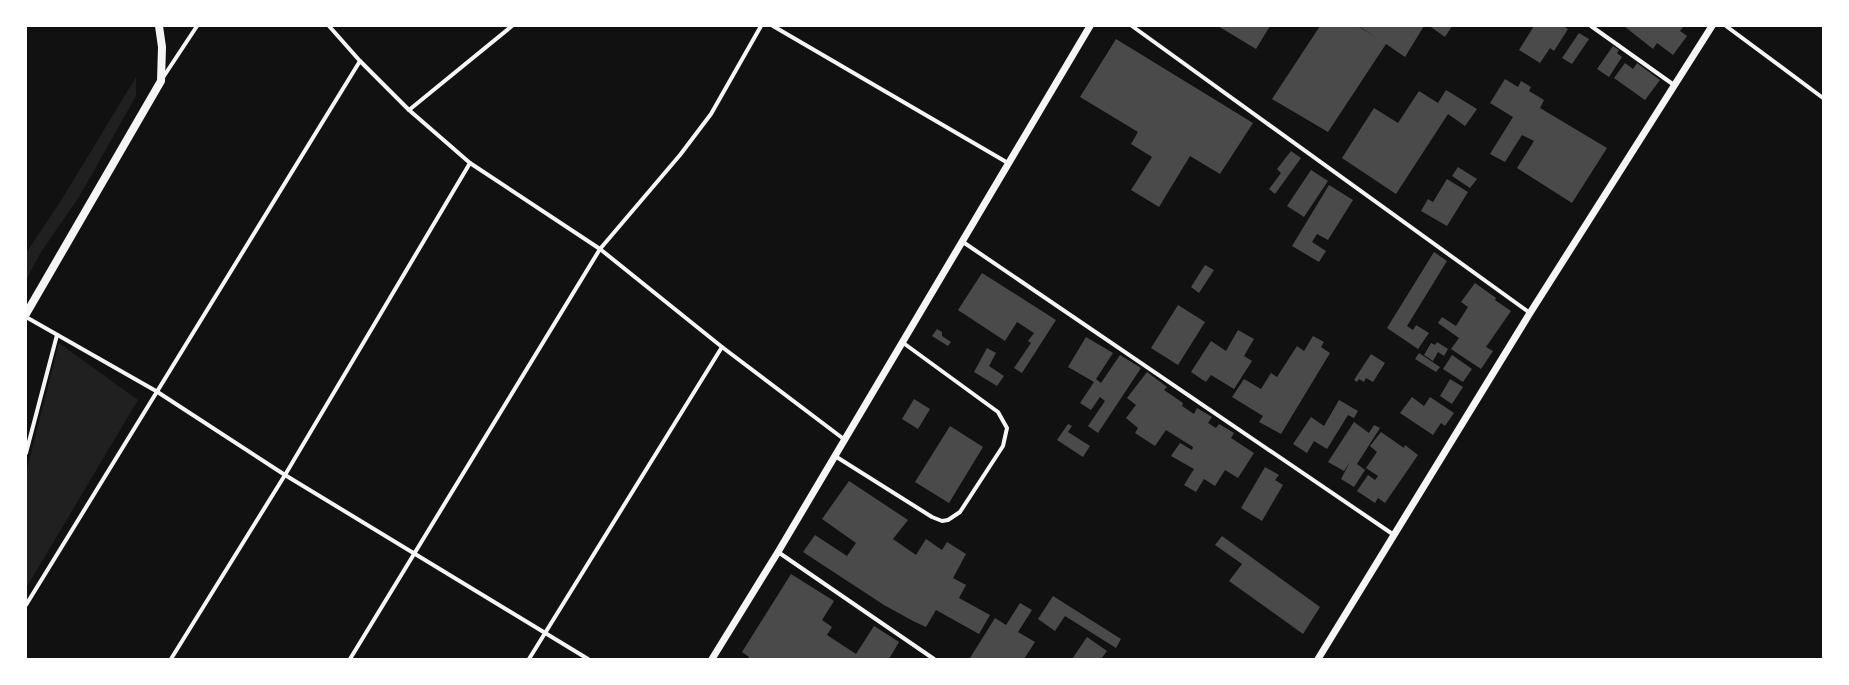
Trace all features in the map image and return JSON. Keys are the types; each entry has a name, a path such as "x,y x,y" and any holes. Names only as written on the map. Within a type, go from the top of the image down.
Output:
{"main road":[{"path":"26,314 161,81 162,47 159,26"}],"street":[{"path":"161,81 197,26"},
{"path":"329,26 360,61 409,110 470,163 600,249 722,347 845,440"},
{"path":"409,110 512,26"},
{"path":"350,659 600,249 680,155 711,114 761,26"},
{"path":"773,26 1008,163"},
{"path":"712,659 778,552 902,342 964,242 1008,163 1090,26"},
{"path":"1132,26 1530,313"},
{"path":"1591,26 1674,85"},
{"path":"1318,659 1530,313 1712,26"},
{"path":"1726,26 1822,96"},
{"path":"26,605 360,61"},
{"path":"171,659 285,475 470,163"},
{"path":"964,242 1394,535"},
{"path":"26,317 156,391 285,475 588,659"},
{"path":"26,454 57,335"},
{"path":"835,456 932,517 942,521 948,520 960,512 1003,446 1007,428 998,412 902,342"},
{"path":"529,659 722,347"},
{"path":"778,552 934,659"}],"shaded area":[{"path":"136,77 136,96 79,197 41,252 26,280 26,253 62,199"},
{"path":"59,343 138,400 26,588 26,473"}],"building":[{"path":"1218,26 1270,26 1256,49"},
{"path":"1320,26 1358,26 1378,39 1359,26 1424,26 1405,57 1386,44 1328,132 1272,99"},
{"path":"1431,26 1452,26 1445,37"},
{"path":"1534,26 1563,26 1568,29 1554,51 1550,48 1540,63 1519,50"},
{"path":"1624,26 1684,26 1680,31 1687,36 1673,55 1657,43 1653,49"},
{"path":"1579,33 1589,39 1572,64 1562,58"},
{"path":"1116,39 1253,123 1220,174 1190,156 1159,207 1131,190 1152,157 1131,144 1138,132 1080,97"},
{"path":"1613,46 1619,50 1617,53 1622,57 1609,77 1597,69"},
{"path":"1625,63 1633,69 1637,63 1660,80 1645,100 1614,78"},
{"path":"1505,79 1518,87 1521,81 1531,87 1529,91 1544,100 1540,108 1607,148 1572,203 1517,168 1534,141 1522,135 1505,162 1490,154 1513,117 1490,103"},
{"path":"1446,90 1477,109 1465,126 1448,114 1396,194 1342,158 1374,108 1398,123 1419,91 1438,103"},
{"path":"1291,151 1301,158 1275,194 1269,189 1281,173 1277,169"},
{"path":"1458,167 1477,179 1470,188 1452,176"},
{"path":"1311,170 1328,181 1304,217 1287,206"},
{"path":"1447,179 1468,192 1447,226 1421,211 1428,199 1433,202"},
{"path":"1329,185 1353,200 1328,240 1317,234 1312,242 1326,251 1319,262 1292,246"},
{"path":"1434,252 1447,261 1407,326 1413,330 1416,325 1429,333 1418,349 1387,328"},
{"path":"1205,265 1214,270 1199,293 1191,287"},
{"path":"982,273 1056,320 1022,373 1014,368 1031,343 1028,341 1034,333 1017,322 1005,341 958,310"},
{"path":"1475,283 1511,311 1486,347 1493,351 1481,369 1451,349 1459,338 1438,323 1442,317 1456,326 1468,307 1461,302"},
{"path":"1178,305 1205,322 1178,365 1151,348"},
{"path":"937,329 942,332 942,336 951,342 948,346 932,336"},
{"path":"1238,330 1254,339 1244,356 1252,361 1234,389 1211,375 1206,382 1191,372 1211,341 1226,351"},
{"path":"1313,336 1324,342 1321,347 1330,353 1281,434 1259,422 1263,416 1232,397 1244,379 1261,389 1271,373 1277,377 1297,346 1304,351"},
{"path":"1086,337 1113,353 1096,379 1101,383 1120,355 1141,368 1098,433 1088,426 1105,401 1100,397 1091,410 1080,403 1094,382 1068,367"},
{"path":"1437,342 1448,349 1444,356 1438,352 1433,361 1424,355 1431,343 1435,345"},
{"path":"987,348 996,353 989,366 1004,376 997,386 974,372"},
{"path":"1419,353 1440,367 1436,372 1415,359"},
{"path":"1371,354 1385,363 1373,382 1366,378 1364,382 1359,379 1357,382 1354,380"},
{"path":"1452,355 1472,369 1463,382 1443,369"},
{"path":"1147,372 1167,387 1164,390 1183,403 1182,406 1194,414 1197,408 1212,417 1208,423 1216,428 1219,424 1234,433 1231,438 1254,453 1238,478 1225,470 1215,486 1204,479 1196,492 1184,485 1194,469 1171,456 1180,443 1192,450 1193,447 1166,430 1155,446 1135,433 1138,428 1126,418 1136,405 1127,398"},
{"path":"1450,379 1463,387 1452,404 1440,396"},
{"path":"1412,397 1424,406 1430,397 1454,413 1445,426 1441,423 1433,435 1400,413"},
{"path":"914,399 930,409 918,429 902,419"},
{"path":"1339,400 1358,411 1354,418 1348,415 1327,449 1314,441 1307,453 1293,444 1311,417 1324,426"},
{"path":"1354,422 1369,433 1374,425 1380,428 1357,464 1365,470 1354,487 1341,479 1350,462 1344,471 1328,462"},
{"path":"1068,424 1072,426 1068,432 1090,446 1083,457 1057,440"},
{"path":"950,426 983,447 949,503 915,482"},
{"path":"1381,432 1404,448 1405,445 1418,455 1385,503 1378,498 1375,503 1357,491 1368,475 1375,480 1378,476 1366,468 1377,452 1370,446"},
{"path":"1265,467 1279,475 1275,480 1283,485 1262,521 1241,508"},
{"path":"849,481 908,520 893,539 916,555 926,539 942,550 947,542 966,554 953,578 966,585 959,598 990,615 979,634 936,610 926,627 913,621 884,605 803,552 815,535 847,556 856,543 822,519"},
{"path":"1222,536 1320,607 1303,634 1229,581 1242,564 1215,545"},
{"path":"791,574 834,601 822,620 832,627 827,635 856,654 874,626 899,642 889,659 748,659 749,657 742,652"},
{"path":"1053,596 1121,639 1116,648 1065,616 1055,631 1038,619"},
{"path":"1020,603 1032,610 1018,632 1035,642 1024,659 970,658 995,618 1006,625"},
{"path":"1087,637 1107,651 1101,659 1072,659"}]}
